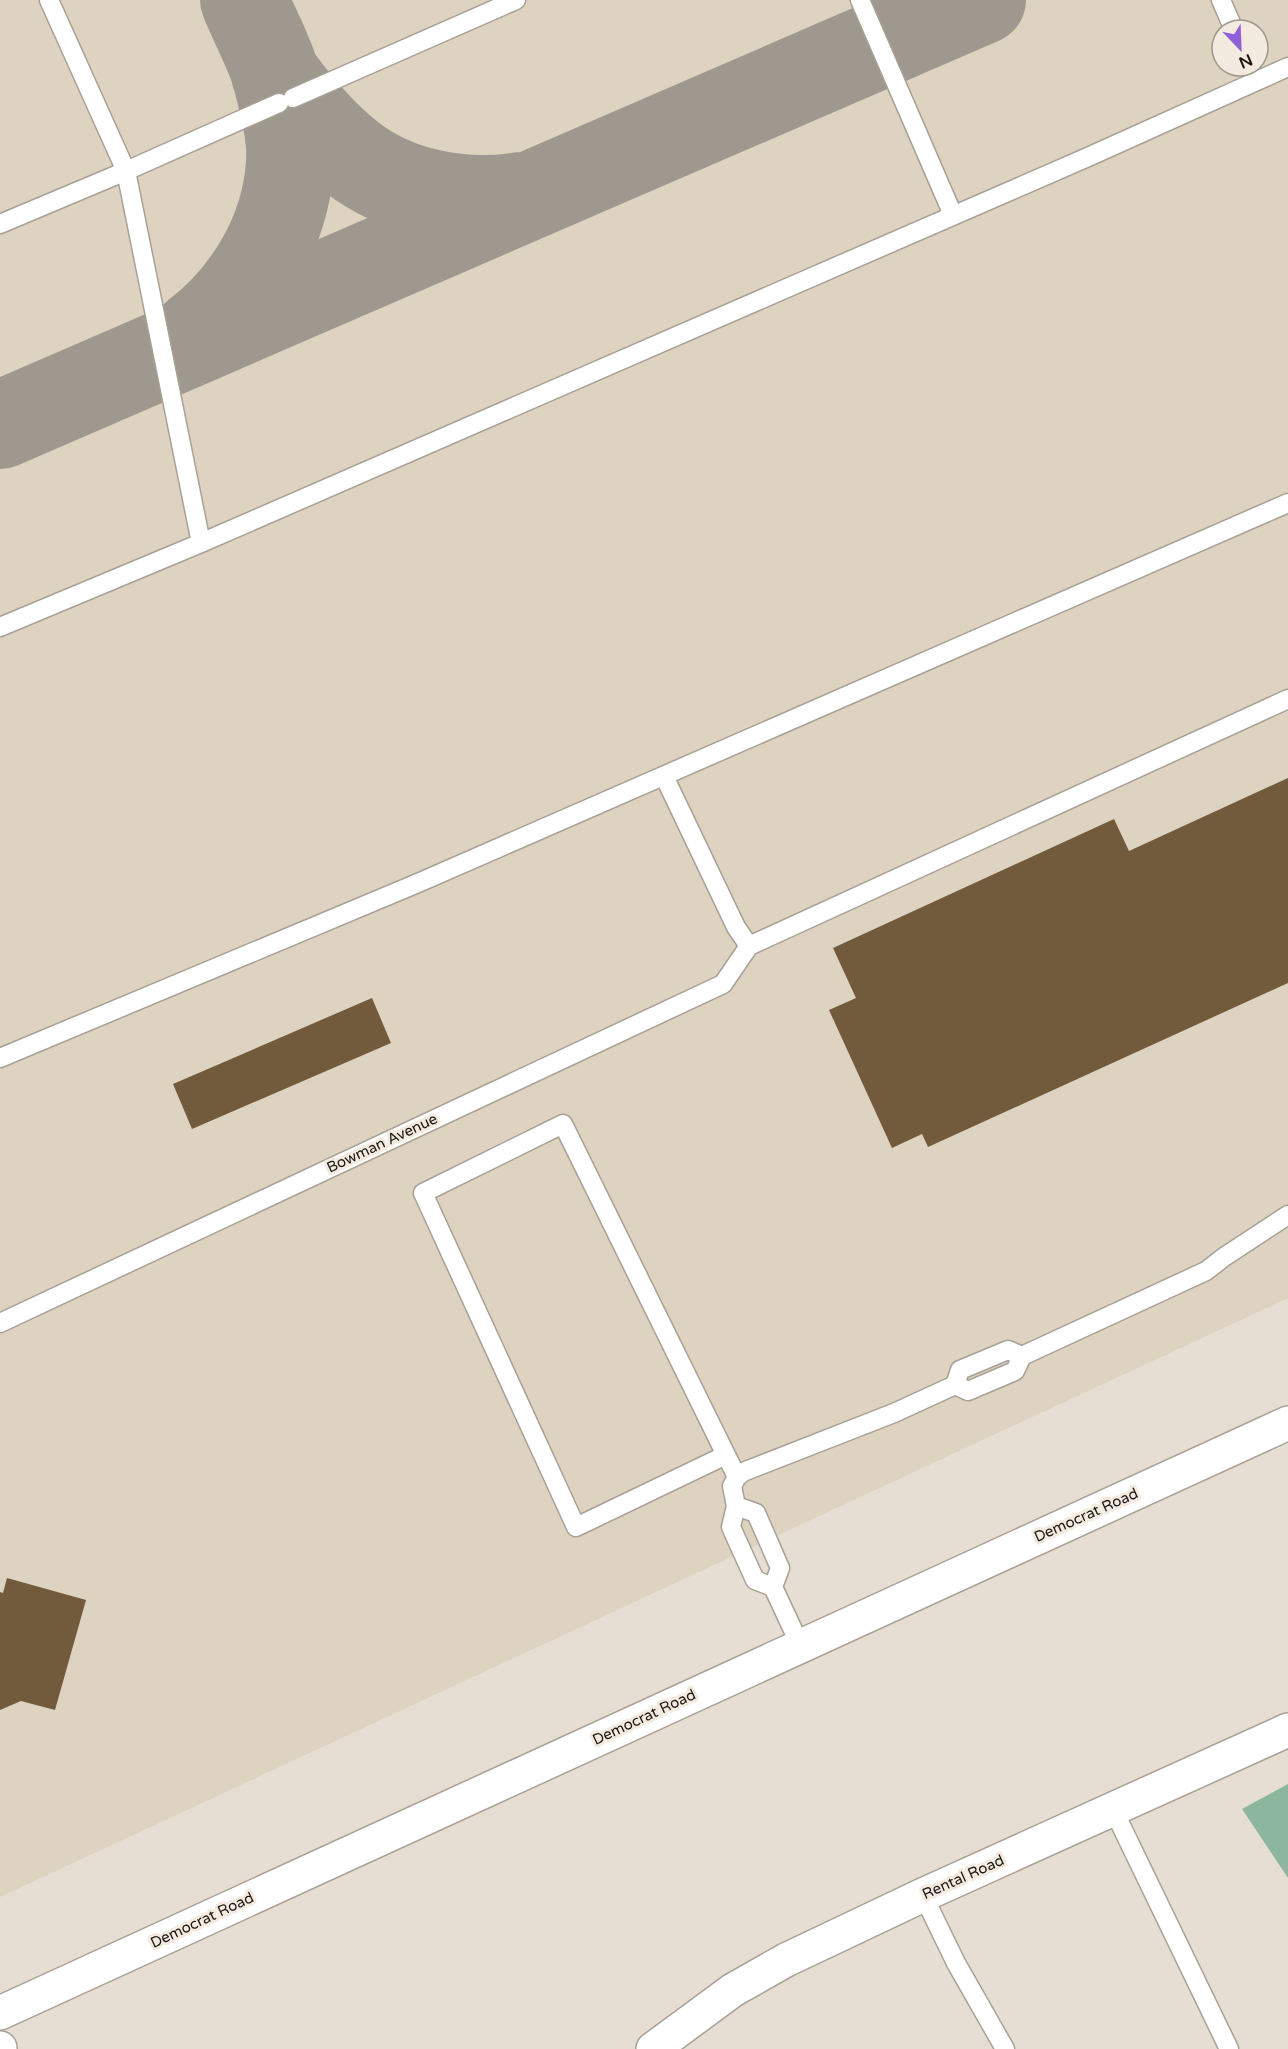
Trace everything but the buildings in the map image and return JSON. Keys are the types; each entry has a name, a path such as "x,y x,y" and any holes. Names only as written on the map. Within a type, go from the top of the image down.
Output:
{"main road":[{"name":"Democrat Road","path":"0,2013 1288,1423"},
{"name":"Rental Road","path":"653,2049 733,1990 786,1960 923,1895 1288,1730"}],"lane":[{"path":"49,0 126,171 201,543"},
{"path":"0,224 286,100 483,6 516,0"},
{"path":"860,0 953,215"},
{"path":"1221,0 1229,18"},
{"path":"1270,71 1288,67"},
{"path":"0,627 201,543 953,215 1244,78"},
{"path":"0,1058 407,887 1288,503"},
{"path":"664,776 736,927 749,946 1288,699"},
{"name":"Bowman Avenue","path":"0,1323 723,984 749,946"},
{"path":"726,1455 576,1527 423,1193 563,1124 737,1477"},
{"path":"800,1645 772,1587 755,1580 731,1527 736,1506 732,1486 737,1477 743,1472 894,1413 955,1385 968,1391 1015,1371 1022,1356 1206,1271 1288,1215"},
{"path":"736,1506 756,1513 762,1526 780,1568 772,1587"},
{"path":"1113,1809 1229,2049"},
{"path":"923,1895 956,1963 1005,2049"}],"shaded area":[{"path":"0,0 1288,0 1288,1298 0,1897"}],"green space":[{"path":"1288,1784 1288,1878 1242,1809"}],"taxiway":[{"path":"195,335 214,319 248,280 272,236 287,188 290,153 284,108 273,67 244,0"},
{"path":"0,425 982,0"},
{"path":"275,74 329,138 350,156 389,180 432,194 454,197 477,199 521,196"}]}
